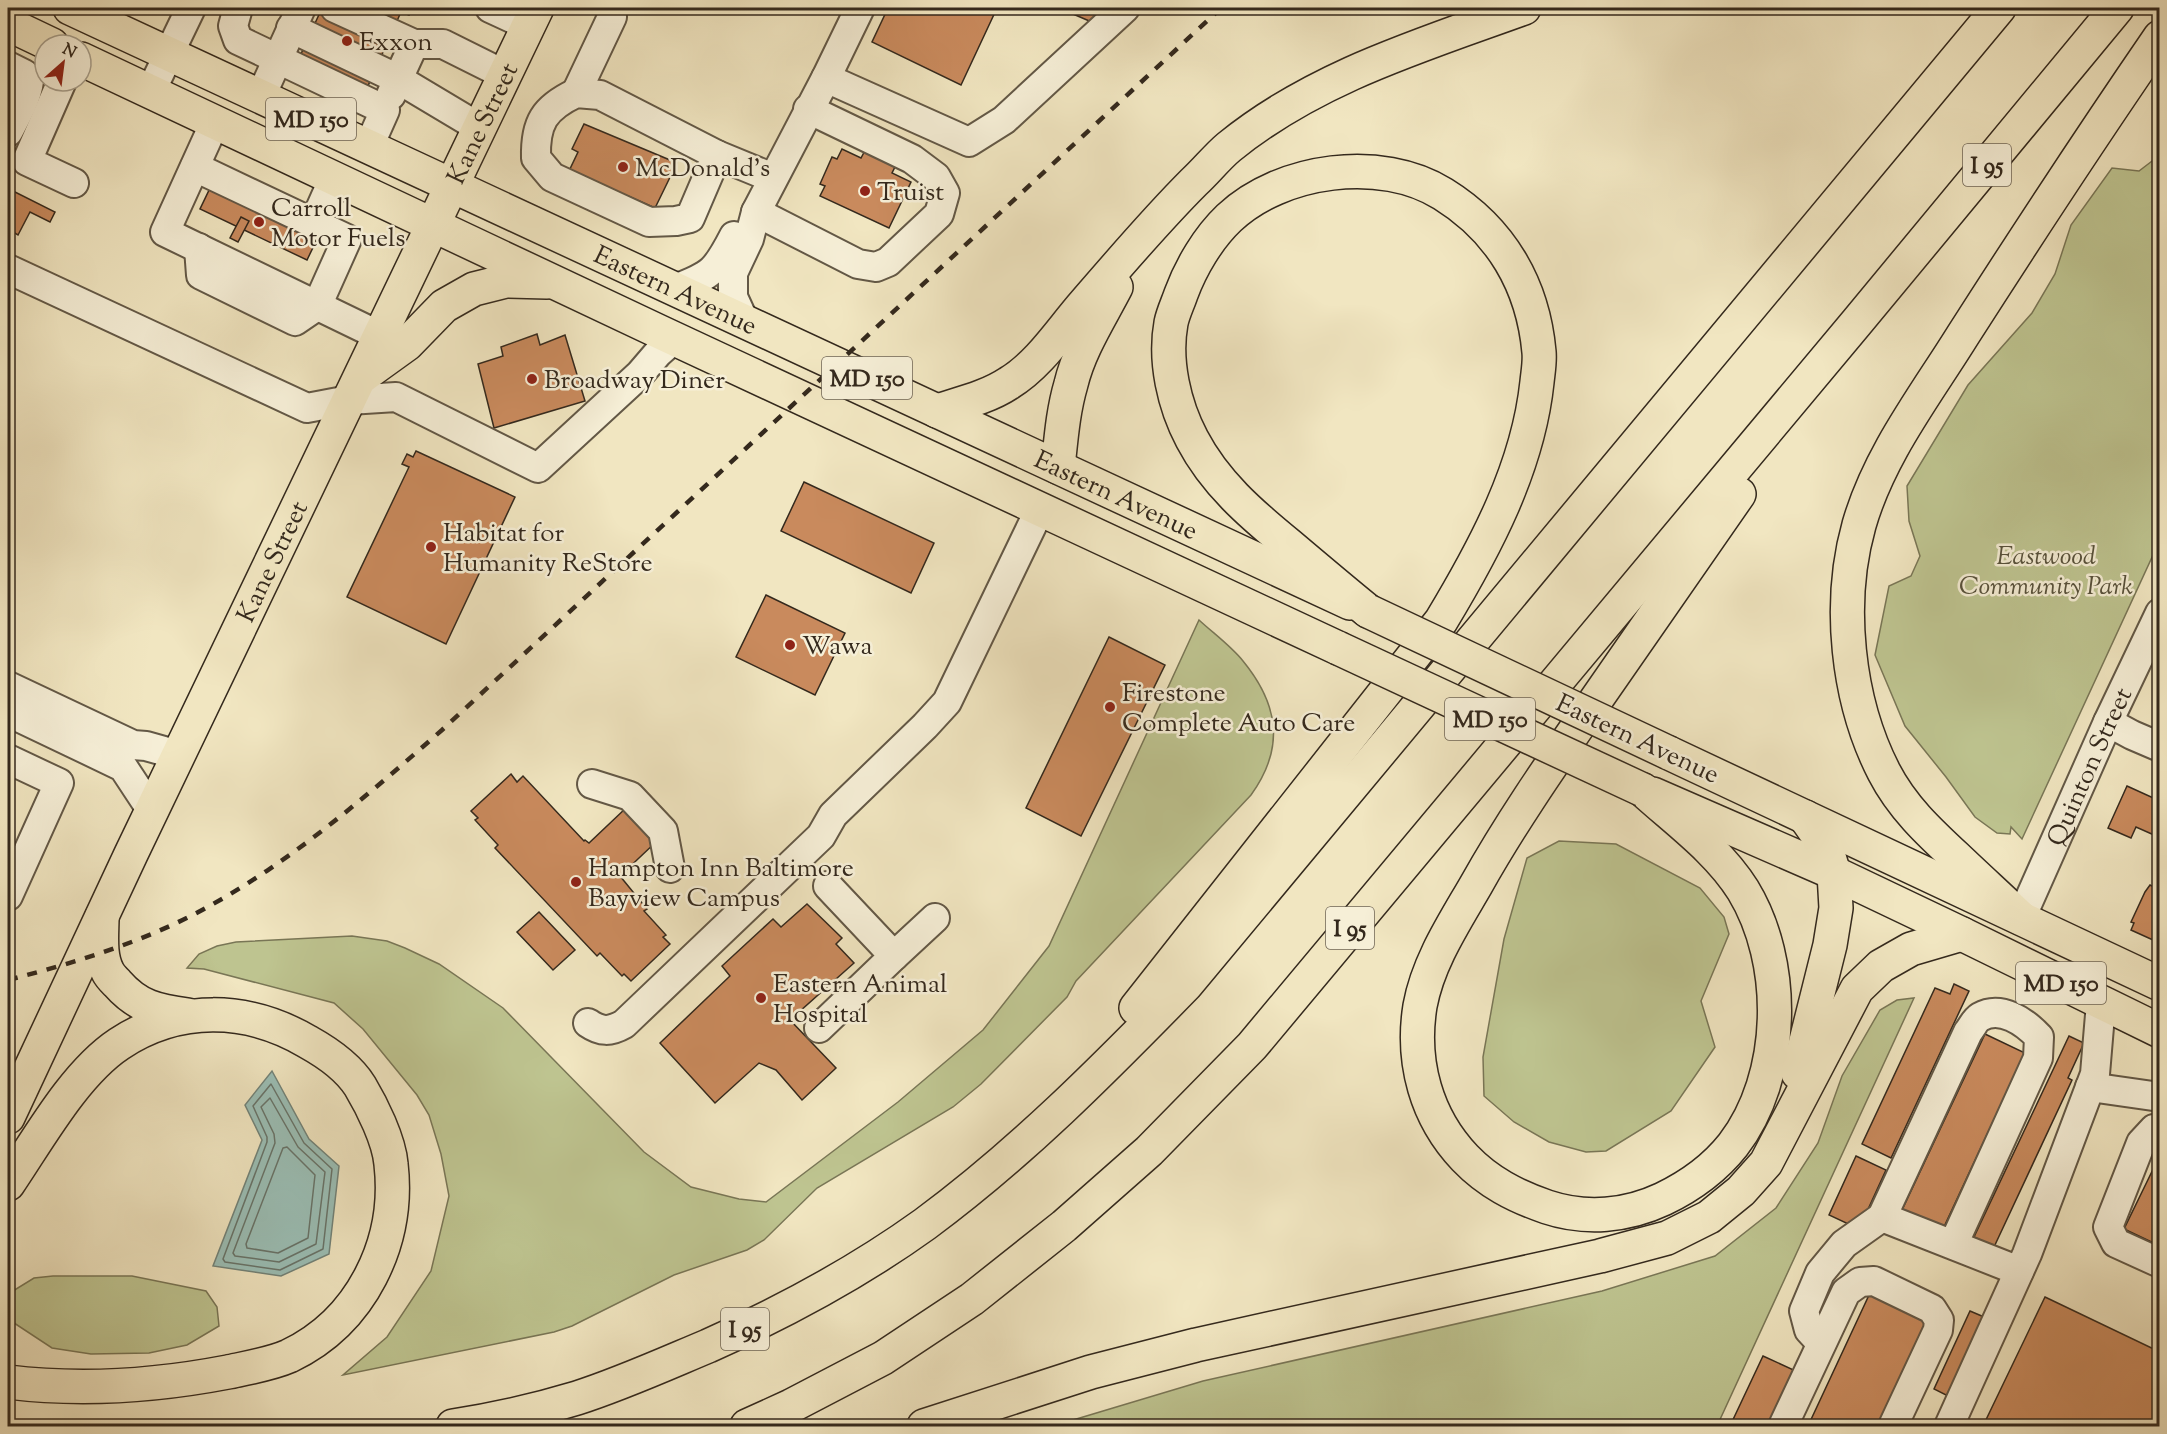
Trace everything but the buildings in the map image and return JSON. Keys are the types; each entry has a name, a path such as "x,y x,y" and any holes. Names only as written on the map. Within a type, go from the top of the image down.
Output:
{"main road":[{"name":"Eastern Avenue","path":"70,8 1368,611 2160,984"},
{"path":"937,411 981,397 1010,383 1040,356 1140,240 1228,148 1272,115 1322,87 1381,60 1524,8"},
{"name":"I 95","path":"453,1426 479,1422 577,1398 766,1320 838,1282 905,1237 1004,1161 1088,1085 1186,985 1999,8"},
{"name":"I 95","path":"747,1426 883,1358 972,1299 1064,1226 1149,1151 1252,1046 2117,8"},
{"name":"Kane Street","path":"8,1116 178,755 533,17"},
{"path":"8,24 33,36"},
{"path":"2021,918 1913,817 1884,773 1865,726 1851,674 1848,619 1851,570 1859,527 1874,482 1897,439 2035,223 2160,38"},
{"name":"Eastern Avenue","path":"93,64 1643,790 1834,873 2160,1031"},
{"path":"1004,1161 1080,1076 1168,969 1441,621 1470,573 1498,516 1522,454 1535,400 1540,355 1530,301 1507,253 1471,214 1441,192 1400,176 1355,171 1311,176 1266,191 1229,218 1205,247 1186,281 1171,322 1169,365 1176,402 1191,438 1212,473 1246,509 1368,611"},
{"path":"1040,509 1058,467 1064,415 1071,382 1083,352 1140,240"},
{"path":"354,389 407,344 444,306 474,289 506,281 556,282"},
{"path":"1643,790 1719,859 1743,890 1763,933 1773,979 1775,1030 1768,1072 1753,1111 1735,1142 1714,1166 1685,1189 1642,1208 1598,1215 1559,1211 1518,1197 1480,1173 1452,1145 1434,1116 1421,1078 1417,1043 1420,1007 1429,972 1447,935 1533,791 1857,322"},
{"path":"1785,1128 1830,945 1836,908 1834,873 1826,847 1805,817"},
{"path":"8,1382 104,1386 177,1382 243,1369 288,1356 321,1336 350,1308 373,1275 386,1240 393,1201 391,1161 378,1122 358,1084 327,1053 292,1032 258,1020 228,1014 193,1016 161,1012 143,1006 108,972 102,952 102,916"},
{"path":"924,1426 1091,1372 1196,1345 1600,1256 1667,1238 1709,1217 1742,1191 1766,1163 1857,989 1881,966 1911,948 1962,934"},
{"path":"8,1184 69,1094 94,1064 119,1044 152,1027 193,1016"}],"street":[{"path":"151,91 190,8"},
{"path":"238,8 233,26 238,40 385,110"},
{"path":"335,8 414,44 443,44 506,75"},
{"path":"490,8 533,17"},
{"path":"744,321 733,297 733,273 749,239 756,212 860,8"},
{"path":"826,78 969,142 1004,120 1125,8"},
{"path":"576,93 612,17"},
{"path":"261,96 296,18 480,128"},
{"path":"369,146 414,44"},
{"path":"8,66 24,74 29,81 15,120 8,132"},
{"path":"57,93 27,161 74,183"},
{"path":"717,155 690,218 649,222 552,177 536,158 535,140 544,114 558,101 576,93 600,95 717,155 773,178"},
{"path":"756,212 858,264 876,267 888,262 939,214 945,193 936,177 912,159 808,110"},
{"path":"215,122 165,232 380,336"},
{"path":"195,166 347,239 317,306"},
{"path":"314,223 334,178"},
{"path":"675,289 699,280 718,265 736,232 756,212"},
{"path":"8,268 307,408 354,389 396,397 538,468 640,374 675,338"},
{"path":"588,1023 596,1029 606,1031 624,1024 821,836 833,814 947,702 1040,509"},
{"name":"Quinton Street","path":"2021,918 2108,722 2160,613"},
{"path":"8,686 133,745 146,746 178,755"},
{"path":"8,712 123,767 152,811"},
{"path":"2108,722 2160,747"},
{"path":"8,759 59,783 8,896"},
{"path":"592,784 630,796 663,831 670,868"},
{"path":"828,886 894,956"},
{"path":"819,1028 935,918"},
{"path":"1949,1426 2019,1271 2095,1074 2101,1003"},
{"path":"1821,1343 1809,1330 1804,1311 1820,1273 1844,1244 1882,1217 1968,1032 1978,1017 1997,1012 2027,1024 2039,1038 2038,1058 1953,1245"},
{"path":"2090,1087 2160,1097"},
{"path":"2160,1129 2154,1129 2140,1143 2108,1227 2116,1243 2160,1263"},
{"path":"1882,1217 2019,1271"},
{"path":"1783,1426 1846,1292 1860,1282 1874,1281 1932,1309 1939,1320 1938,1330 1893,1426"}],"green space":[{"name":"Eastwood Community Park","path":"2159,115 2159,542 2022,839 2011,827 2010,834 1997,833 1975,817 1905,726 1875,655 1889,586 1911,576 1920,556 1909,521 1907,486 1968,385 2032,313 2055,274 2071,225 2112,168 2139,171 2156,158 2154,122"},
{"path":"1199,620 1238,655 1255,677 1264,694 1270,710 1273,744 1262,778 1251,795 1076,981 1067,997 981,1084 953,1107 817,1188 764,1240 747,1250 674,1275 572,1326 554,1332 343,1375 387,1337 431,1271 449,1196 441,1154 429,1115 417,1095 363,1029 334,1003 204,969 187,968 199,954 217,946 236,942 352,936 387,941 405,948 439,964 503,1008 644,1152 691,1187 739,1199 766,1202 898,1102 983,1030 1049,946"},
{"path":"1559,841 1616,844 1700,888 1724,917 1729,934 1701,1001 1715,1047 1671,1111 1606,1151 1586,1152 1549,1142 1514,1122 1484,1096 1483,1057 1504,939 1527,858"},
{"path":"1914,998 1717,1426 1053,1426 1203,1381 1602,1291 1715,1256 1776,1208 1818,1143 1842,1076 1880,1010 1897,1000"},
{"path":"132,1276 206,1291 217,1307 219,1326 187,1345 149,1353 91,1354 52,1348 8,1319 8,1294 34,1278"}],"water":[{"path":"272,1071 309,1139 339,1166 329,1254 281,1276 213,1266 262,1140 245,1105"}],"railway":[{"path":"8,980 113,949 189,917 244,886 332,823 442,730 1221,8"}],"place":[{"name":"Exxon","path":"347,41"},
{"name":"McDonald's","path":"623,167"},
{"name":"Truist","path":"865,191"},
{"name":"Carroll Motor Fuels","path":"259,222"},
{"name":"Broadway Diner","path":"532,379"},
{"name":"Habitat for Humanity ReStore","path":"431,547"},
{"name":"Wawa","path":"790,645"},
{"name":"Firestone Complete Auto Care","path":"1110,707"},
{"name":"Hampton Inn Baltimore Bayview Campus","path":"576,882"},
{"name":"Eastern Animal Hospital","path":"761,998"}]}
